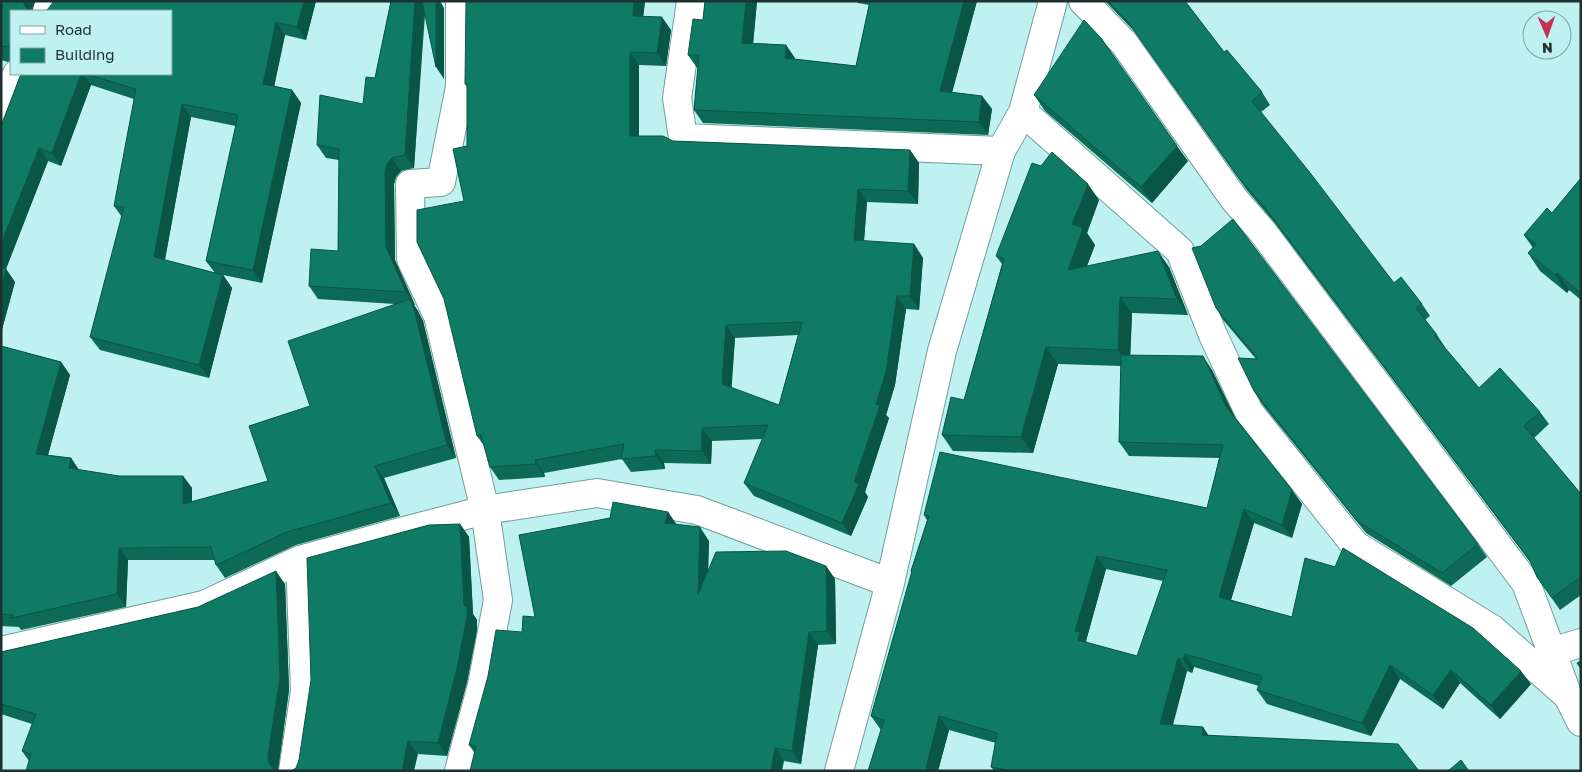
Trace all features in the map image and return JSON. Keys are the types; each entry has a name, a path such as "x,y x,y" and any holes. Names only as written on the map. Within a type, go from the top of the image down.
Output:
{"street":[{"path":"459,771 482,684 498,600 484,510 438,316 411,259 410,184 441,182 460,88 460,1"},
{"path":"691,1 677,98 683,138 1001,151"},
{"path":"840,771 890,583 942,351 1001,151 1023,112 1052,1"},
{"path":"1083,1 1124,43 1234,199 1268,239 1526,583 1568,696 1581,722"},
{"path":"1,108 17,75"},
{"path":"1023,112 1180,251 1213,335 1250,412 1356,545 1492,628 1568,696"},
{"path":"1,651 204,605 300,560 484,510 597,493 688,509 890,583"},
{"path":"293,771 305,691 300,560"},
{"path":"1551,652 1581,642"}],"building":[{"path":"1,1 23,1 26,8 29,10 10,10 10,46 1,47"},
{"path":"53,1 304,1 297,27 276,22 263,84 292,90 253,270 206,261 238,115 182,104 154,257 223,275 199,365 90,337 124,207 114,206 136,89 89,75 172,75 172,10 47,10"},
{"path":"391,1 415,1 405,155 392,158 387,164 385,171 386,247 406,292 309,286 311,249 338,251 339,149 317,145 320,95 363,104 366,77 375,78"},
{"path":"422,1 436,1 436,67"},
{"path":"466,1 473,3 473,1 634,1 633,16 662,17 657,53 630,52 630,136 663,136 673,141 910,150 908,191 858,189 854,240 914,244 910,296 897,296 886,372 876,404 880,405 854,482 859,484 842,523 744,483 768,425 702,428 702,451 655,450 656,456 621,459 624,444 535,460 536,464 490,467 481,435 477,436 444,299 417,242 417,210 464,201 453,149 467,146 467,84 465,84","holes":["802,322 779,405 722,384 726,325"]},
{"path":"705,1 746,1 742,43 786,45 785,58 856,66 870,1 964,1 940,91 982,96 979,122 694,110 699,55 688,55 693,19 703,20"},
{"path":"1108,1 1185,1 1224,52 1227,50 1262,92 1252,101 1311,174 1394,283 1401,277 1422,304 1416,308 1437,335 1435,336 1479,388 1500,368 1540,412 1524,426 1581,494 1581,577 1552,598 1537,577 1530,561 1266,209 1238,177 1128,22"},
{"path":"1084,20 1101,38 1177,146 1141,187 1034,95"},
{"path":"21,75 81,75 52,153 39,148 1,244 1,126"},
{"path":"1052,152 1088,184 1072,224 1083,228 1068,270 1158,251 1177,299 1120,297 1118,350 1046,347 1021,437 942,435 951,397 964,400 1004,259 996,256 1032,163 1041,166"},
{"path":"1581,178 1581,293 1557,273 1555,275 1528,253 1536,244 1524,235 1547,208 1552,213"},
{"path":"1233,219 1478,544 1442,573 1357,521 1254,391 1238,358 1258,359 1216,308 1192,248 1201,246"},
{"path":"1,268 6,269 1,287"},
{"path":"410,299 447,445 375,466 391,503 287,532 216,565 211,547 119,548 117,594 12,618 13,615 1,614 1,346 61,362 36,454 71,458 69,468 119,476 183,476 183,504 268,481 249,426 310,406 288,341"},
{"path":"1121,355 1203,356 1227,408 1292,490 1282,525 1244,509 1219,597 1292,617 1305,558 1335,567 1343,548 1473,628 1521,671 1491,705 1451,670 1433,695 1390,665 1362,723 1257,690 1262,676 1185,654 1183,659 1178,658 1160,724 1203,727 1202,735 1398,744 1419,771 1013,771 991,767 997,733 939,716 926,768 934,771 868,771 884,720 871,716 911,571 929,516 924,515 940,452 1207,508 1223,445 1119,442","holes":["1097,556 1167,570 1137,656 1078,640 1080,632 1075,631"]},
{"path":"613,502 668,512 665,523 700,527 698,594 716,552 786,551 826,566 827,631 809,632 792,751 775,748 771,771 470,771 476,746 469,745 488,676 496,630 522,632 523,616 535,617 519,535 610,518"},
{"path":"460,524 464,606 467,606 467,616 457,668 438,743 408,741 402,771 291,771 296,768 299,760 311,680 307,558 429,525"},
{"path":"276,571 280,677 268,756 269,763 276,771 26,771 31,754 22,751 36,714 1,704 1,652 198,607"},
{"path":"1581,661 1581,669 1577,663"},
{"path":"1461,760 1469,771 1448,771"}]}
